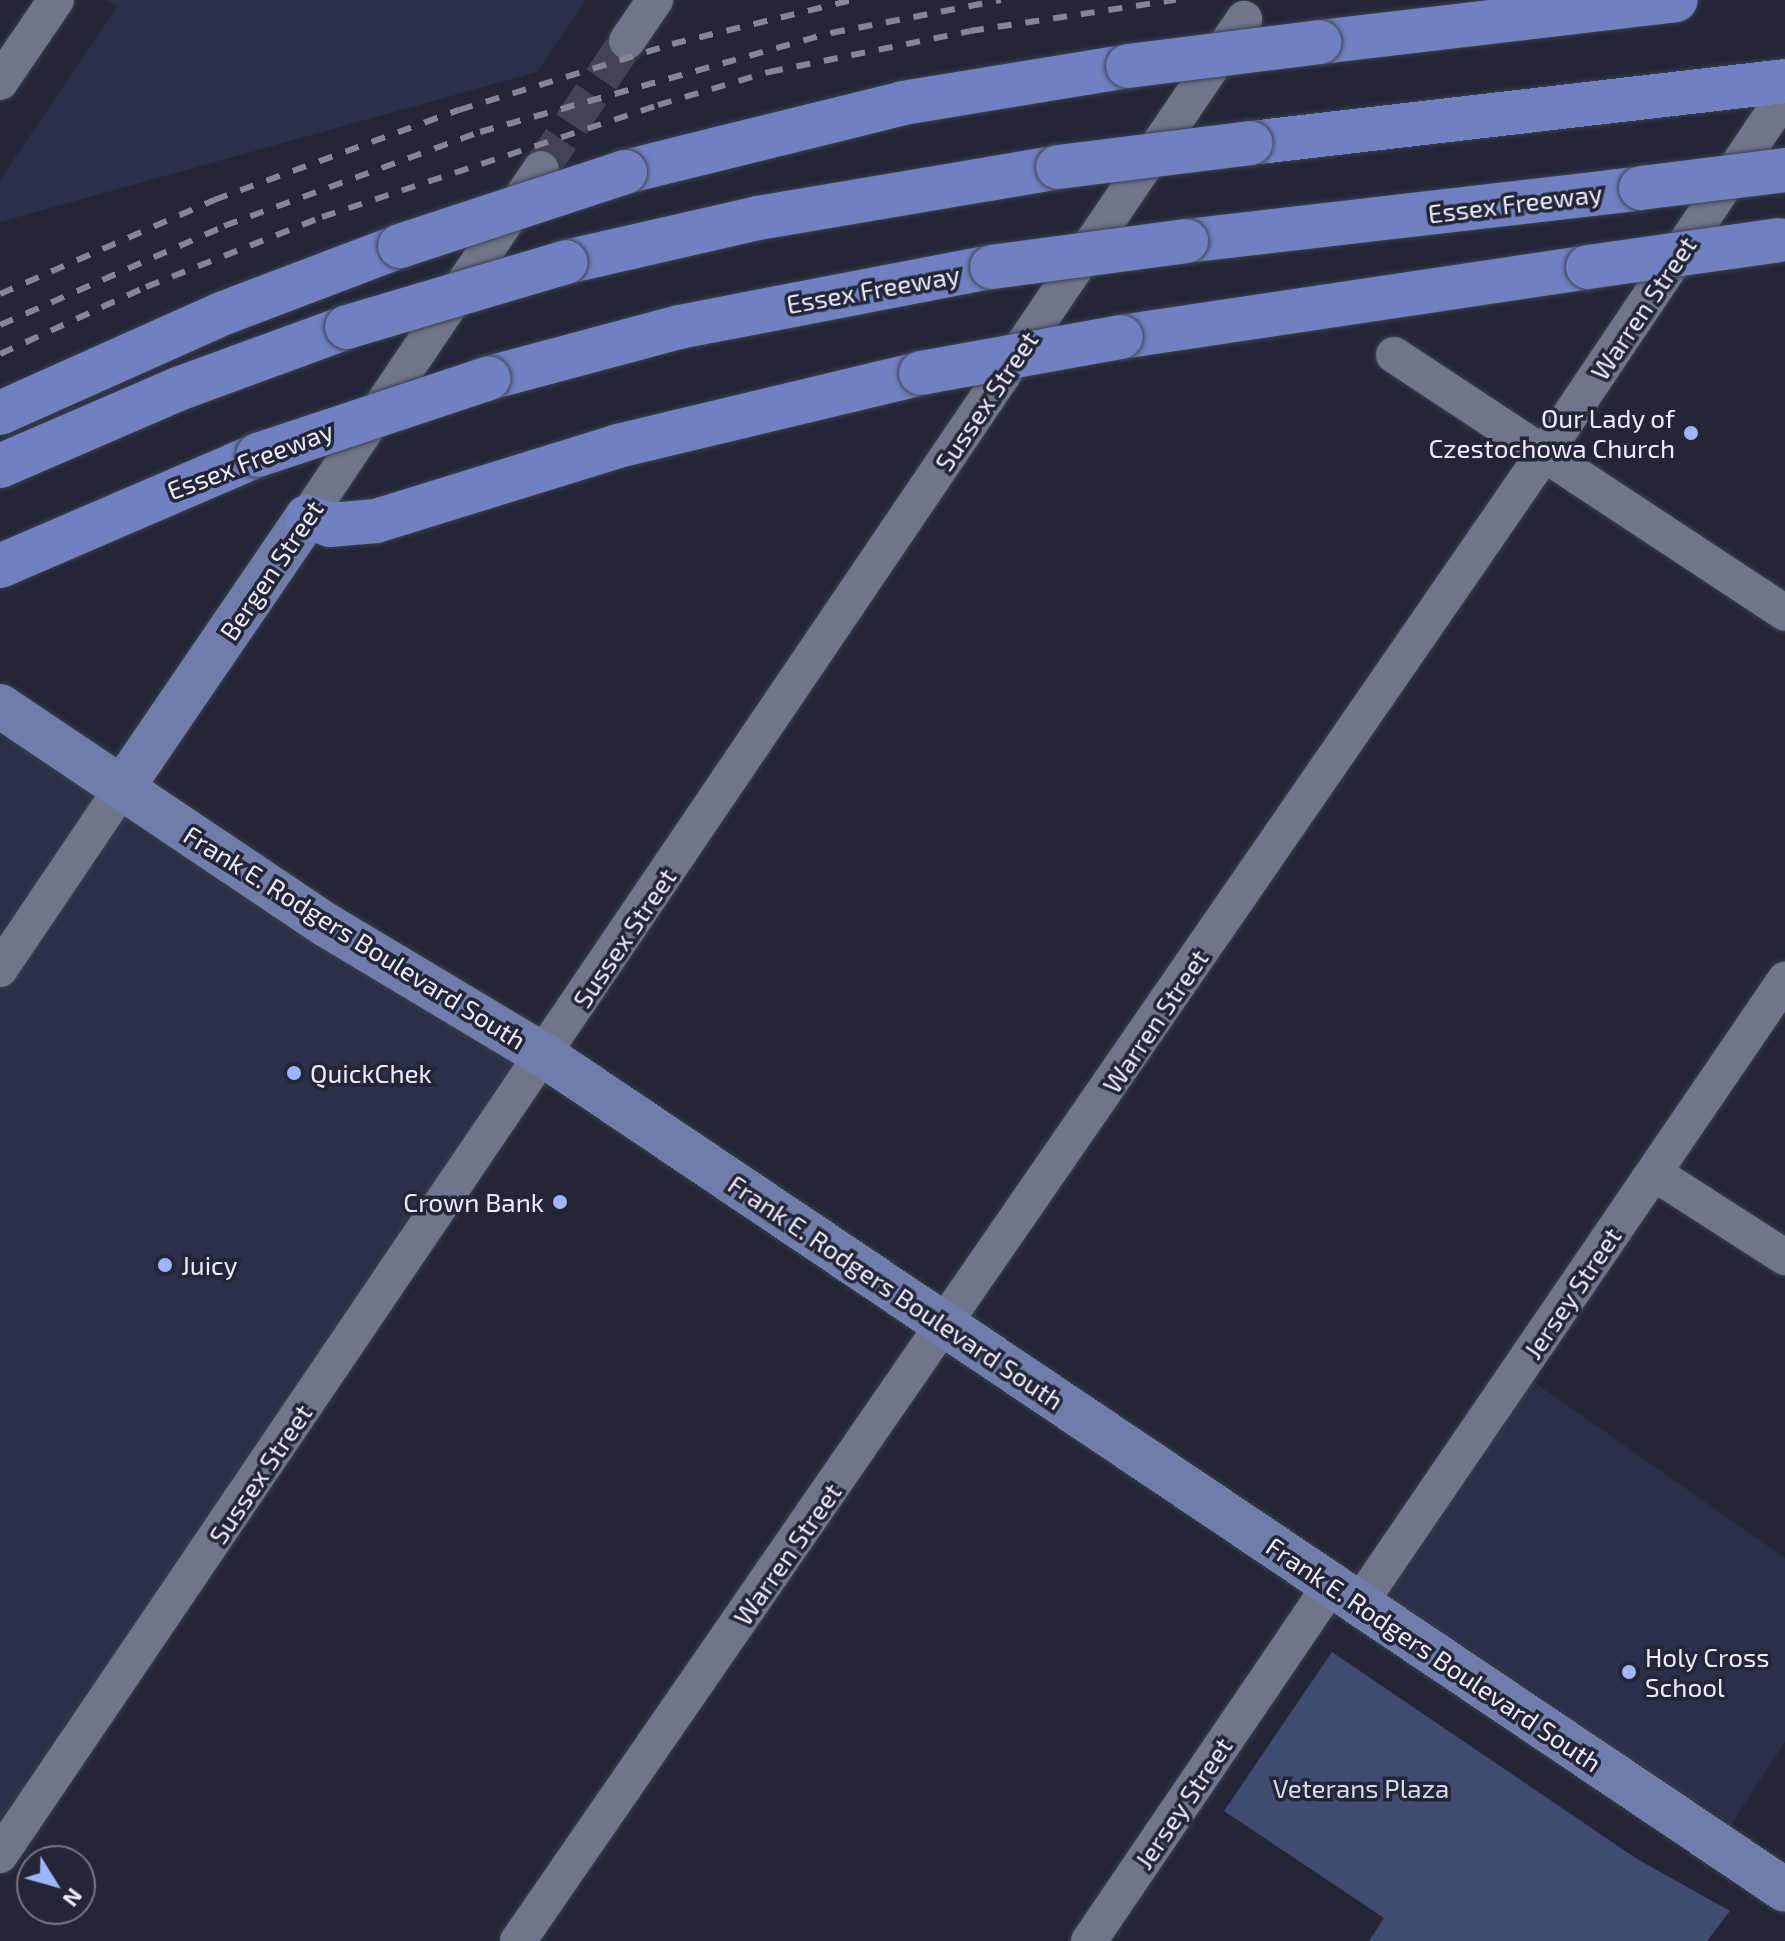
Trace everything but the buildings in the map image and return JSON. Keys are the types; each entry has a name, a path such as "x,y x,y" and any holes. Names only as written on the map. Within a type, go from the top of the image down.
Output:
{"highway":[{"path":"0,413 211,319 400,246 625,172 903,103 1128,66 1676,0"},
{"path":"0,466 164,395 347,327 566,262 773,215 1058,167 1785,81"},
{"name":"Essex Freeway","path":"0,566 258,455 489,378 708,320 992,267 1785,170"},
{"path":"307,517 345,526 385,519 618,446 921,373 1121,337 1782,239"}],"main road":[{"name":"Bergen Street","path":"122,788 307,517"},
{"name":"Frank E. Rodgers Boulevard South","path":"0,706 326,925 545,1056 1785,1890"}],"street":[{"path":"0,82 56,0"},
{"path":"627,41 655,0"},
{"name":"Sussex Street","path":"0,1855 545,1056 1244,19"},
{"name":"Warren Street","path":"518,1941 946,1325 1544,454 1785,96"},
{"name":"Bergen Street","path":"307,517 541,169"},
{"path":"1394,355 1785,613"},
{"name":"Bergen Street","path":"0,969 122,788"},
{"name":"Jersey Street","path":"1089,1941 1654,1173 1785,980"},
{"path":"1654,1173 1785,1257"}],"shaded area":[{"path":"107,0 586,0 537,72 0,222 0,180 117,7"},
{"path":"0,714 529,1065 0,1836"},
{"name":"Holy Cross School","path":"1524,1375 1785,1558 1785,1742 1722,1838 1368,1603"}],"green space":[{"name":"Veterans Plaza","path":"1332,1652 1637,1859 1730,1911 1707,1941 1369,1941 1384,1918 1224,1811"}],"tunnel":[{"path":"541,169 627,41"}],"railway":[{"path":"0,294 214,200 459,110 672,44 852,0"},
{"path":"0,325 224,226 480,132 831,33 1001,0"},
{"path":"0,354 146,287 322,217 658,105 769,72 970,31 1176,0"}],"place":[{"name":"Our Lady of Czestochowa Church","path":"1691,433"},
{"name":"QuickChek","path":"294,1073"},
{"name":"Crown Bank","path":"560,1202"},
{"name":"Juicy","path":"165,1265"},
{"name":"Holy Cross School","path":"1629,1672"}]}
